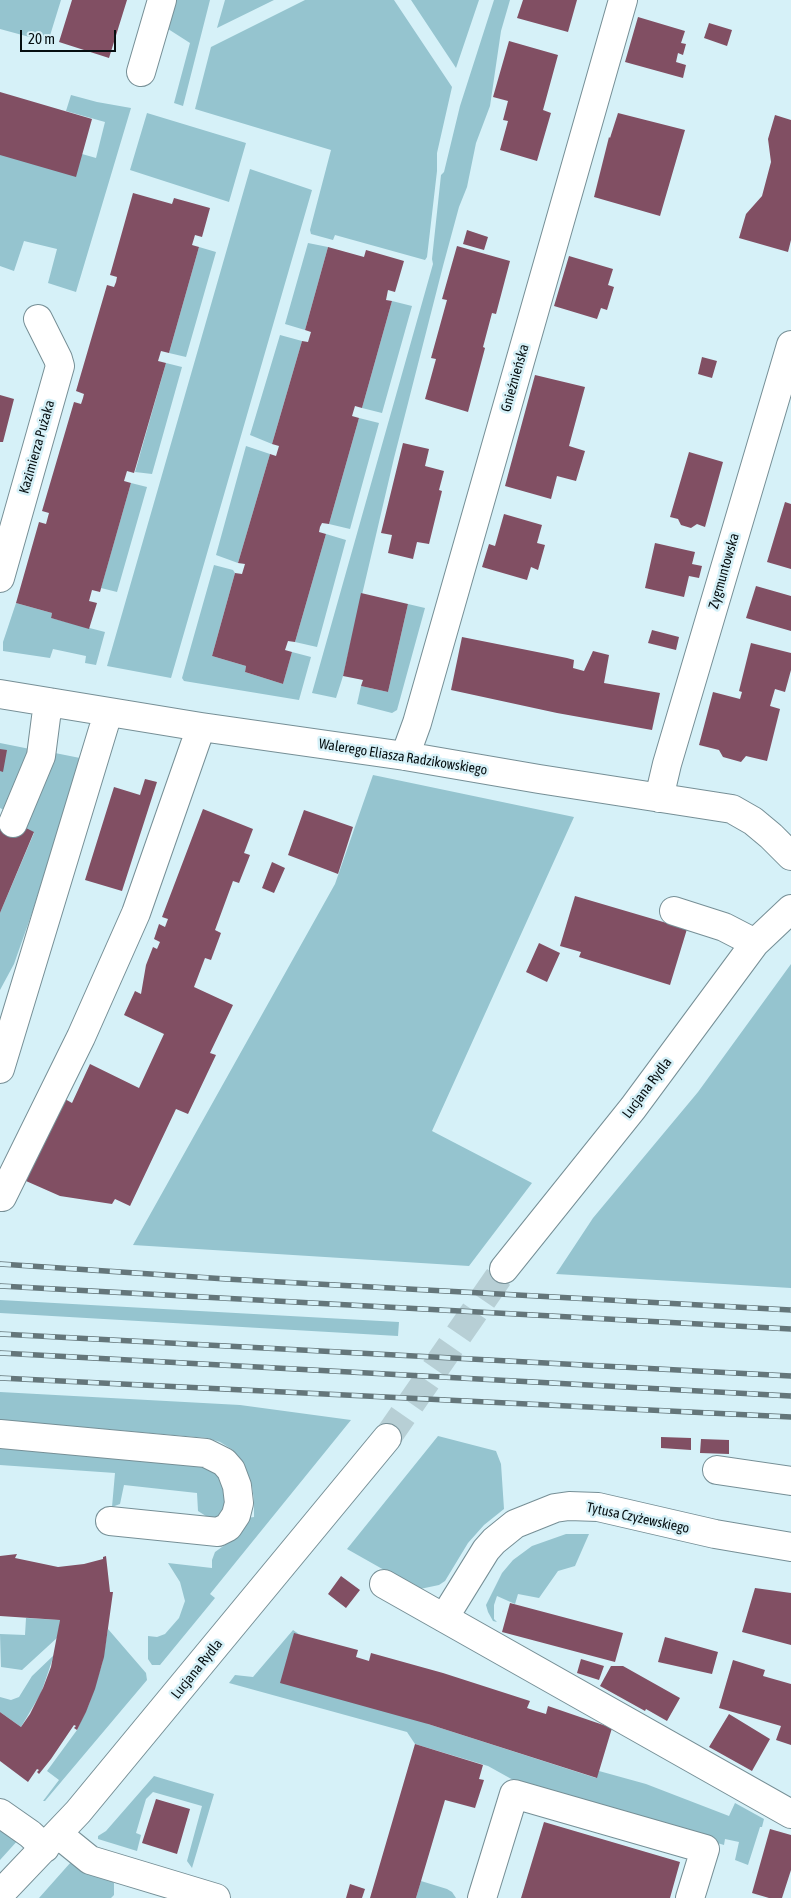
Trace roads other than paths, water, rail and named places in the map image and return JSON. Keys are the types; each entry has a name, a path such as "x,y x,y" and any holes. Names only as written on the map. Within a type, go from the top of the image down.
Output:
{"street":[{"path":"141,72 162,0"},
{"name":"Gnieźnieńska","path":"405,756 417,723 623,0"},
{"name":"Kazimierza Pużaka","path":"0,578 60,366 38,319"},
{"name":"Zygmuntowska","path":"659,798 791,345"},
{"name":"Walerego Eliasza Radzikowskiego","path":"0,694 201,727 405,756 732,809 753,821 791,856"},
{"path":"13,823 41,756 48,702"},
{"path":"0,1069 108,712"},
{"path":"2,1197 81,1037 136,913 201,727"},
{"name":"Lucjana Rydla","path":"504,1269 633,1108 755,943 791,909"},
{"path":"674,910 724,927 755,943"},
{"path":"0,1434 206,1453 224,1462 231,1470 237,1486 238,1503 236,1515 228,1527 218,1532 110,1521"},
{"name":"Lucjana Rydla","path":"0,1894 52,1841 130,1751 387,1438"},
{"path":"717,1470 791,1481"},
{"name":"Tytusa Czyżewskiego","path":"444,1618 494,1540 515,1524 555,1508 570,1506 598,1507 715,1534 791,1547"},
{"path":"384,1584 791,1814"},
{"path":"482,1898 514,1794 705,1849 690,1898"},
{"path":"0,1813 30,1834 52,1841 90,1860 216,1898"}],"tunnel":[{"path":"387,1438 504,1269"}],"railway":[{"path":"0,1264 226,1279 791,1310"},
{"path":"0,1286 791,1329"},
{"path":"0,1334 791,1376"},
{"path":"0,1353 791,1396"},
{"path":"0,1378 791,1417"}]}
